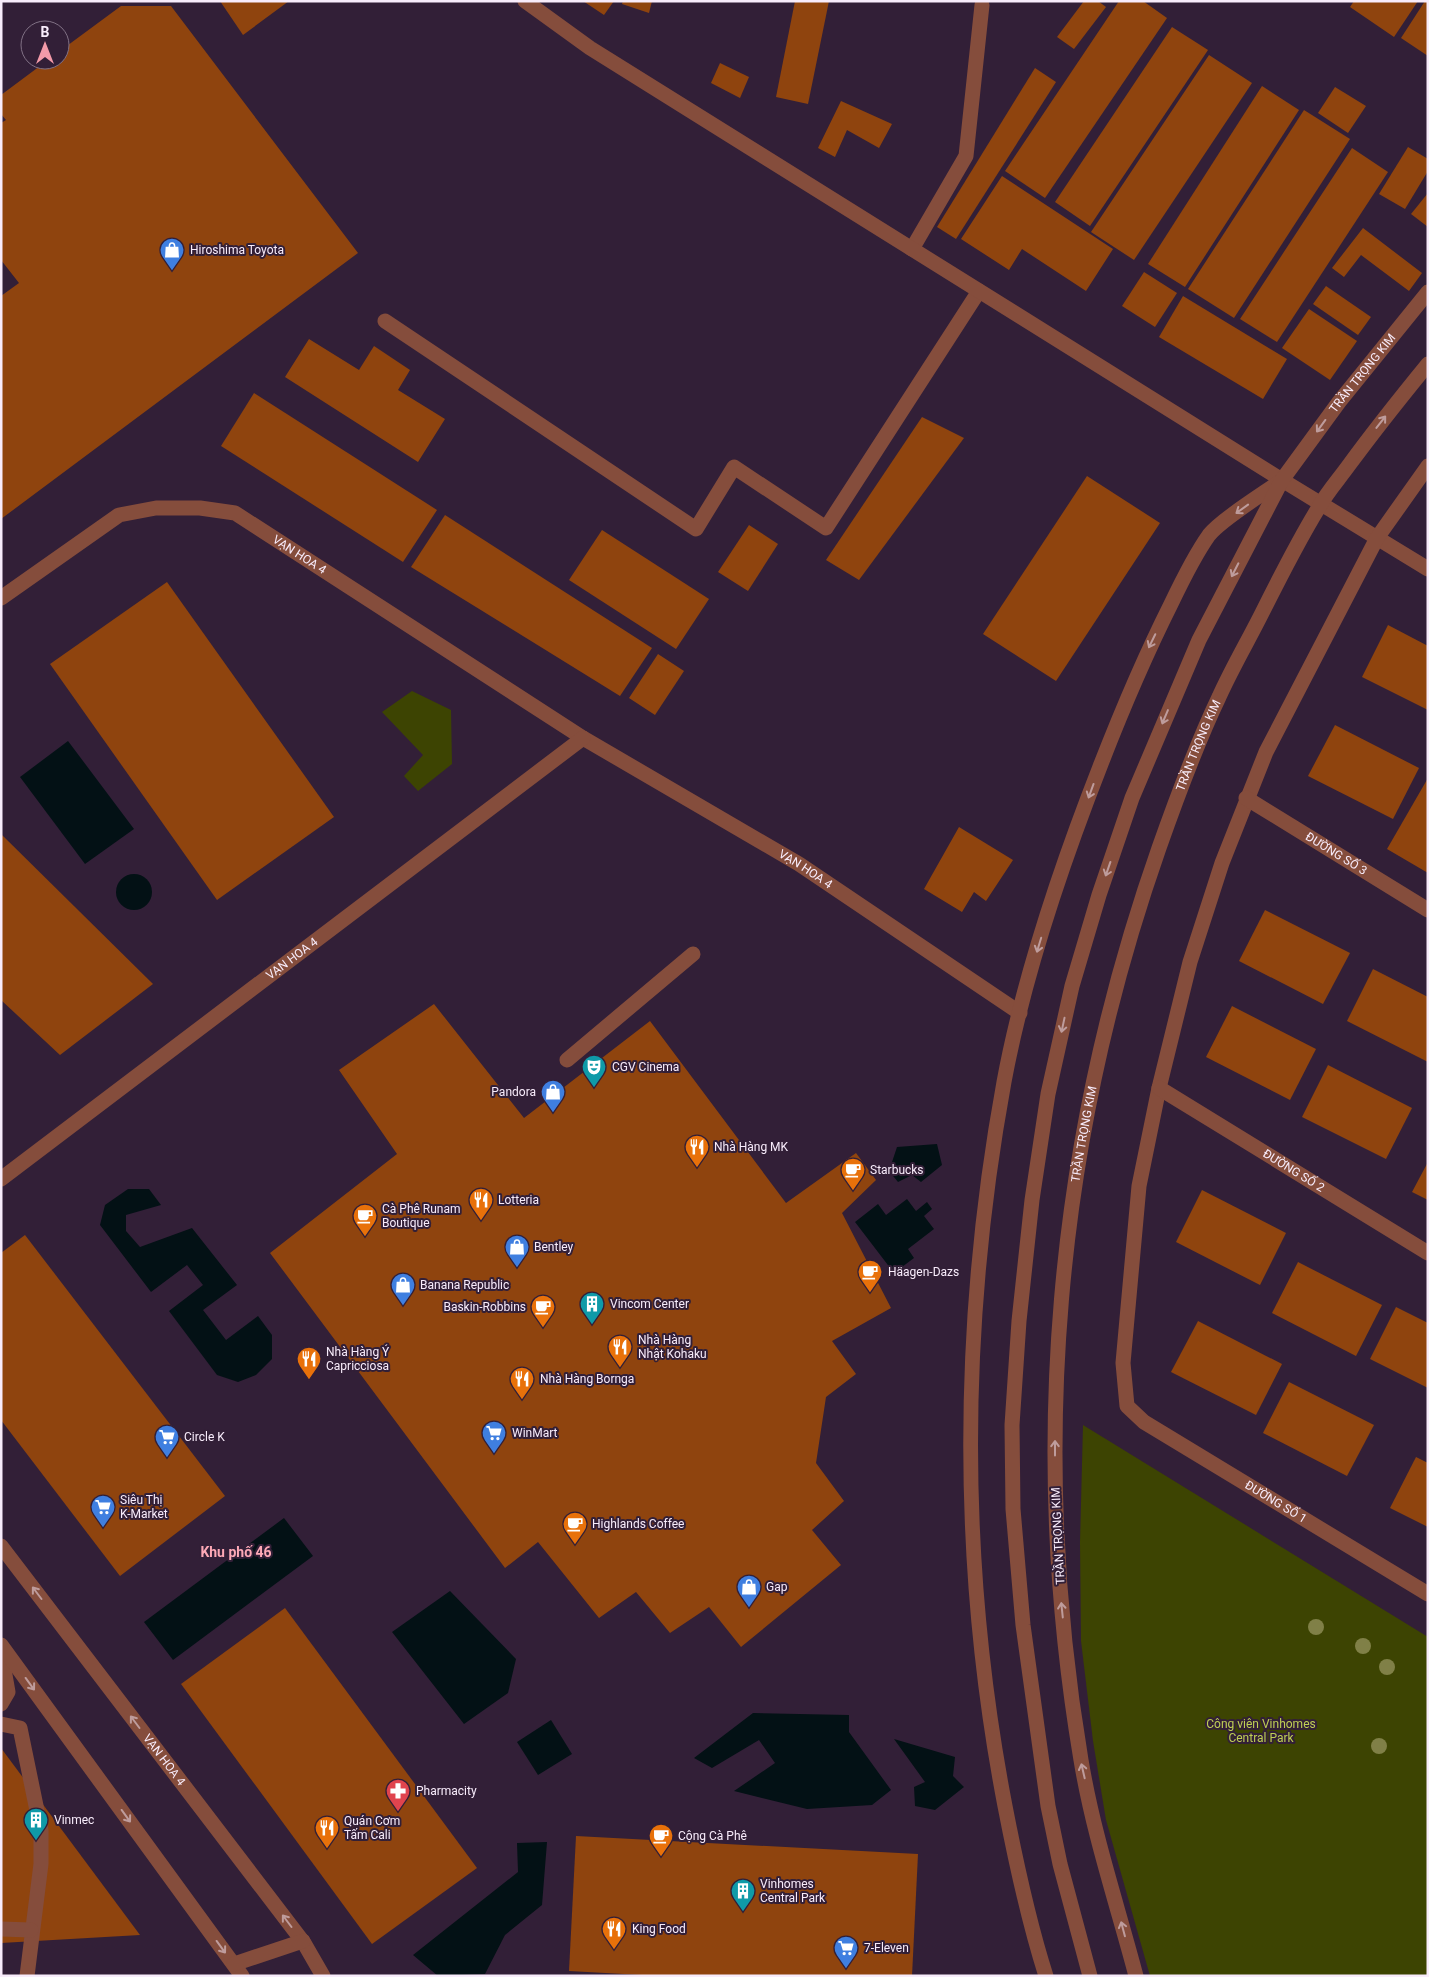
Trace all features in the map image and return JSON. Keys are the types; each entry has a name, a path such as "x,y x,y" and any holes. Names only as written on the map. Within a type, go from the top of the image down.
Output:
{"street":[{"path":"525,1 590,48 1320,504 1428,569"},
{"path":"912,249 966,156 982,5"},
{"path":"385,321 696,529 734,467 826,528 979,290"},
{"name":"TRẦN TRỌNG KIM","path":"1090,1976 1060,1864 1048,1806 1023,1625 1013,1509 1012,1425 1019,1321 1032,1200 1048,1094 1072,986 1099,895 1132,798 1200,640 1282,480 1339,402 1428,292"},
{"name":"TRẦN TRỌNG KIM","path":"1136,1976 1097,1833 1081,1762 1067,1657 1057,1556 1054,1450 1056,1370 1062,1282 1072,1190 1090,1090 1137,912 1167,826 1218,698 1320,504 1380,422 1428,364"},
{"path":"1159,1088 1190,962 1222,863 1246,798 1266,752 1377,538 1428,466"},
{"name":"TRẦN TRỌNG KIM","path":"1046,1976 1018,1874 998,1768 975,1590 971,1493 973,1330 990,1172 1005,1079 1038,946 1069,850 1109,743 1145,655 1185,576 1211,532 1282,480"},
{"name":"VẠN HOA 4","path":"1,598 119,516 156,508 200,508 236,513 583,738 799,864 1020,1013"},
{"name":"VẠN HOA 4","path":"1,1179 583,738"},
{"name":"ĐƯỜNG SỐ 3","path":"1246,798 1428,910"},
{"path":"567,1060 694,954"},
{"name":"ĐƯỜNG SỐ 2","path":"1159,1088 1428,1253"},
{"name":"ĐƯỜNG SỐ 1","path":"1159,1088 1138,1196 1123,1363 1127,1406 1144,1422 1428,1594"},
{"name":"VẠN HOA 4","path":"1,1546 303,1941 323,1976"},
{"path":"1,1645 238,1970 303,1941"},
{"path":"1,1652 8,1692 1,1704"},
{"path":"1,1724 20,1728 41,1830 41,1864 31,1930 27,1976"},
{"path":"1,1929 31,1930"}],"green space":[{"path":"412,691 451,710 452,764 418,791 404,776 423,755 382,712"},
{"name":"Công viên Vinhomes Central Park","path":"1083,1425 1428,1637 1428,1976 1150,1976 1106,1820 1093,1741 1081,1641 1080,1542"}],"shaded area":[{"path":"68,741 134,829 85,864 20,777"},
{"path":"134,874 147,879 152,892 147,905 134,910 121,905 116,892 121,879"},
{"path":"937,1144 942,1165 921,1182 912,1175 898,1182 889,1171 897,1147"},
{"path":"128,1189 149,1189 161,1205 126,1215 126,1231 140,1247 192,1228 237,1285 203,1310 226,1340 258,1316 272,1335 272,1359 256,1375 238,1382 217,1375 169,1311 203,1285 187,1265 151,1292 100,1225 105,1205"},
{"path":"907,1199 916,1211 927,1202 932,1209 924,1216 934,1229 908,1249 914,1258 894,1273 855,1222 878,1204 886,1215"},
{"path":"284,1518 313,1556 173,1660 144,1622"},
{"path":"450,1591 516,1659 508,1693 464,1724 392,1632"},
{"path":"753,1713 849,1715 849,1732 891,1790 872,1805 807,1809 734,1791 775,1763 759,1740 712,1768 694,1758"},
{"path":"551,1720 572,1754 538,1775 517,1742"},
{"path":"894,1739 955,1757 953,1776 964,1787 935,1810 915,1806 914,1787 925,1782"},
{"path":"547,1842 542,1905 505,1935 485,1974 438,1976 413,1955 518,1872 517,1843"}],"building":[{"path":"220,1 289,1 243,35"},
{"path":"583,1 614,1 604,15"},
{"path":"623,1 652,1 649,13 622,4"},
{"path":"795,1 829,1 808,104 776,97"},
{"path":"1084,1 1098,1 1106,7 1074,49 1057,37"},
{"path":"1119,1 1143,1 1167,18 1045,198 1005,171"},
{"path":"1354,1 1418,1 1394,37 1350,7"},
{"path":"1425,1 1428,1 1428,56 1401,38"},
{"name":"Hiroshima Toyota","path":"121,6 171,6 358,253 1,519 1,296 19,283 1,260 1,123 6,120 1,114 1,95 35,70 70,70 70,44"},
{"path":"1172,27 1208,50 1090,226 1055,202"},
{"path":"1209,55 1252,83 1134,260 1091,232"},
{"path":"720,63 749,77 740,98 711,83"},
{"path":"1035,68 1056,82 956,239 937,227"},
{"path":"1262,86 1299,110 1185,287 1148,264"},
{"path":"1335,87 1366,106 1348,133 1318,113"},
{"path":"841,101 892,124 879,148 847,130 835,157 818,148"},
{"path":"1304,110 1350,139 1234,318 1188,289"},
{"path":"1408,147 1428,159 1428,171 1405,209 1379,194"},
{"path":"1352,148 1388,172 1277,342 1240,319"},
{"path":"1002,176 1113,249 1086,291 1022,249 1009,270 961,239"},
{"path":"1428,193 1428,227 1411,214"},
{"path":"1363,228 1422,273 1409,291 1361,255 1344,277 1332,268"},
{"path":"1144,272 1177,293 1155,327 1122,306"},
{"path":"1326,286 1371,317 1358,335 1313,304"},
{"path":"1183,296 1287,359 1263,399 1159,337"},
{"path":"1309,309 1357,341 1330,380 1282,348"},
{"path":"309,339 359,370 374,346 410,370 398,390 445,419 418,462 285,377"},
{"path":"254,393 437,510 403,562 221,446"},
{"path":"922,417 964,438 859,580 826,560"},
{"path":"1087,476 1160,523 1056,681 983,634"},
{"path":"445,515 652,648 620,696 411,567"},
{"path":"749,525 778,544 748,591 718,572"},
{"path":"602,530 709,599 676,649 569,580"},
{"path":"167,582 334,817 217,900 50,664"},
{"path":"1388,625 1428,646 1428,710 1362,677"},
{"path":"658,654 684,671 655,715 629,698"},
{"path":"1335,725 1419,768 1393,819 1308,776"},
{"path":"1428,778 1428,873 1387,849"},
{"path":"959,827 1013,860 986,901 974,892 962,912 924,889"},
{"path":"1,834 153,984 60,1055 1,1000"},
{"path":"1265,910 1350,953 1323,1004 1239,961"},
{"path":"1373,969 1428,997 1428,1062 1347,1021"},
{"name":"Vincom Center","path":"434,1004 524,1118 650,1021 786,1203 856,1153 876,1180 842,1213 891,1308 832,1341 856,1374 826,1397 816,1463 844,1501 812,1530 841,1565 741,1647 709,1607 670,1633 636,1592 599,1618 538,1542 505,1568 270,1253 397,1154 339,1070"},
{"path":"1232,1006 1316,1049 1290,1100 1206,1057"},
{"path":"1328,1065 1412,1108 1386,1159 1302,1117"},
{"path":"1428,1162 1428,1200 1412,1192"},
{"path":"1202,1190 1286,1233 1260,1285 1176,1242"},
{"path":"25,1235 225,1496 120,1576 1,1420 1,1253"},
{"path":"1298,1262 1382,1305 1356,1356 1272,1313"},
{"path":"1396,1307 1428,1323 1428,1388 1370,1359"},
{"path":"1198,1321 1282,1364 1256,1415 1171,1372"},
{"path":"1289,1382 1374,1425 1347,1476 1263,1433"},
{"path":"1416,1457 1428,1463 1428,1527 1390,1508"},
{"path":"285,1608 477,1868 372,1944 181,1684"},
{"name":"Vinmec","path":"1,1748 140,1935 1,1943"},
{"name":"Vinhomes Central Park","path":"576,1836 918,1854 912,1976 660,1976 569,1971"}],"place":[{"name":"Hiroshima Toyota","path":"172,271"},
{"name":"CGV Cinema","path":"594,1088"},
{"name":"Pandora","path":"553,1113"},
{"name":"Nhà Hàng MK","path":"697,1168"},
{"name":"Starbucks","path":"853,1191"},
{"name":"Lotteria","path":"481,1221"},
{"name":"Cà Phê Runam Boutique","path":"365,1237"},
{"name":"Bentley","path":"517,1268"},
{"name":"Häagen-Dazs","path":"870,1293"},
{"name":"Banana Republic","path":"403,1306"},
{"name":"Vincom Center","path":"592,1325"},
{"name":"Baskin-Robbins","path":"543,1328"},
{"name":"Nhà Hàng Nhật Kohaku","path":"620,1368"},
{"name":"Nhà Hàng Ý Capricciosa","path":"309,1380"},
{"name":"Nhà Hàng Bornga","path":"522,1400"},
{"name":"WinMart","path":"494,1454"},
{"name":"Circle K","path":"167,1458"},
{"name":"Siêu Thị K-Market","path":"103,1528"},
{"name":"Highlands Coffee","path":"575,1545"},
{"name":"Gap","path":"749,1608"},
{"name":"Pharmacity","path":"398,1812"},
{"name":"Vinmec","path":"36,1841"},
{"name":"Quán Cơm Tấm Cali","path":"327,1849"},
{"name":"Cộng Cà Phê","path":"661,1857"},
{"name":"Vinhomes Central Park","path":"743,1912"},
{"name":"King Food","path":"614,1950"},
{"name":"7-Eleven","path":"846,1969"}],"district":[{"name":"Khu phố 46","path":"236,1552"}]}
